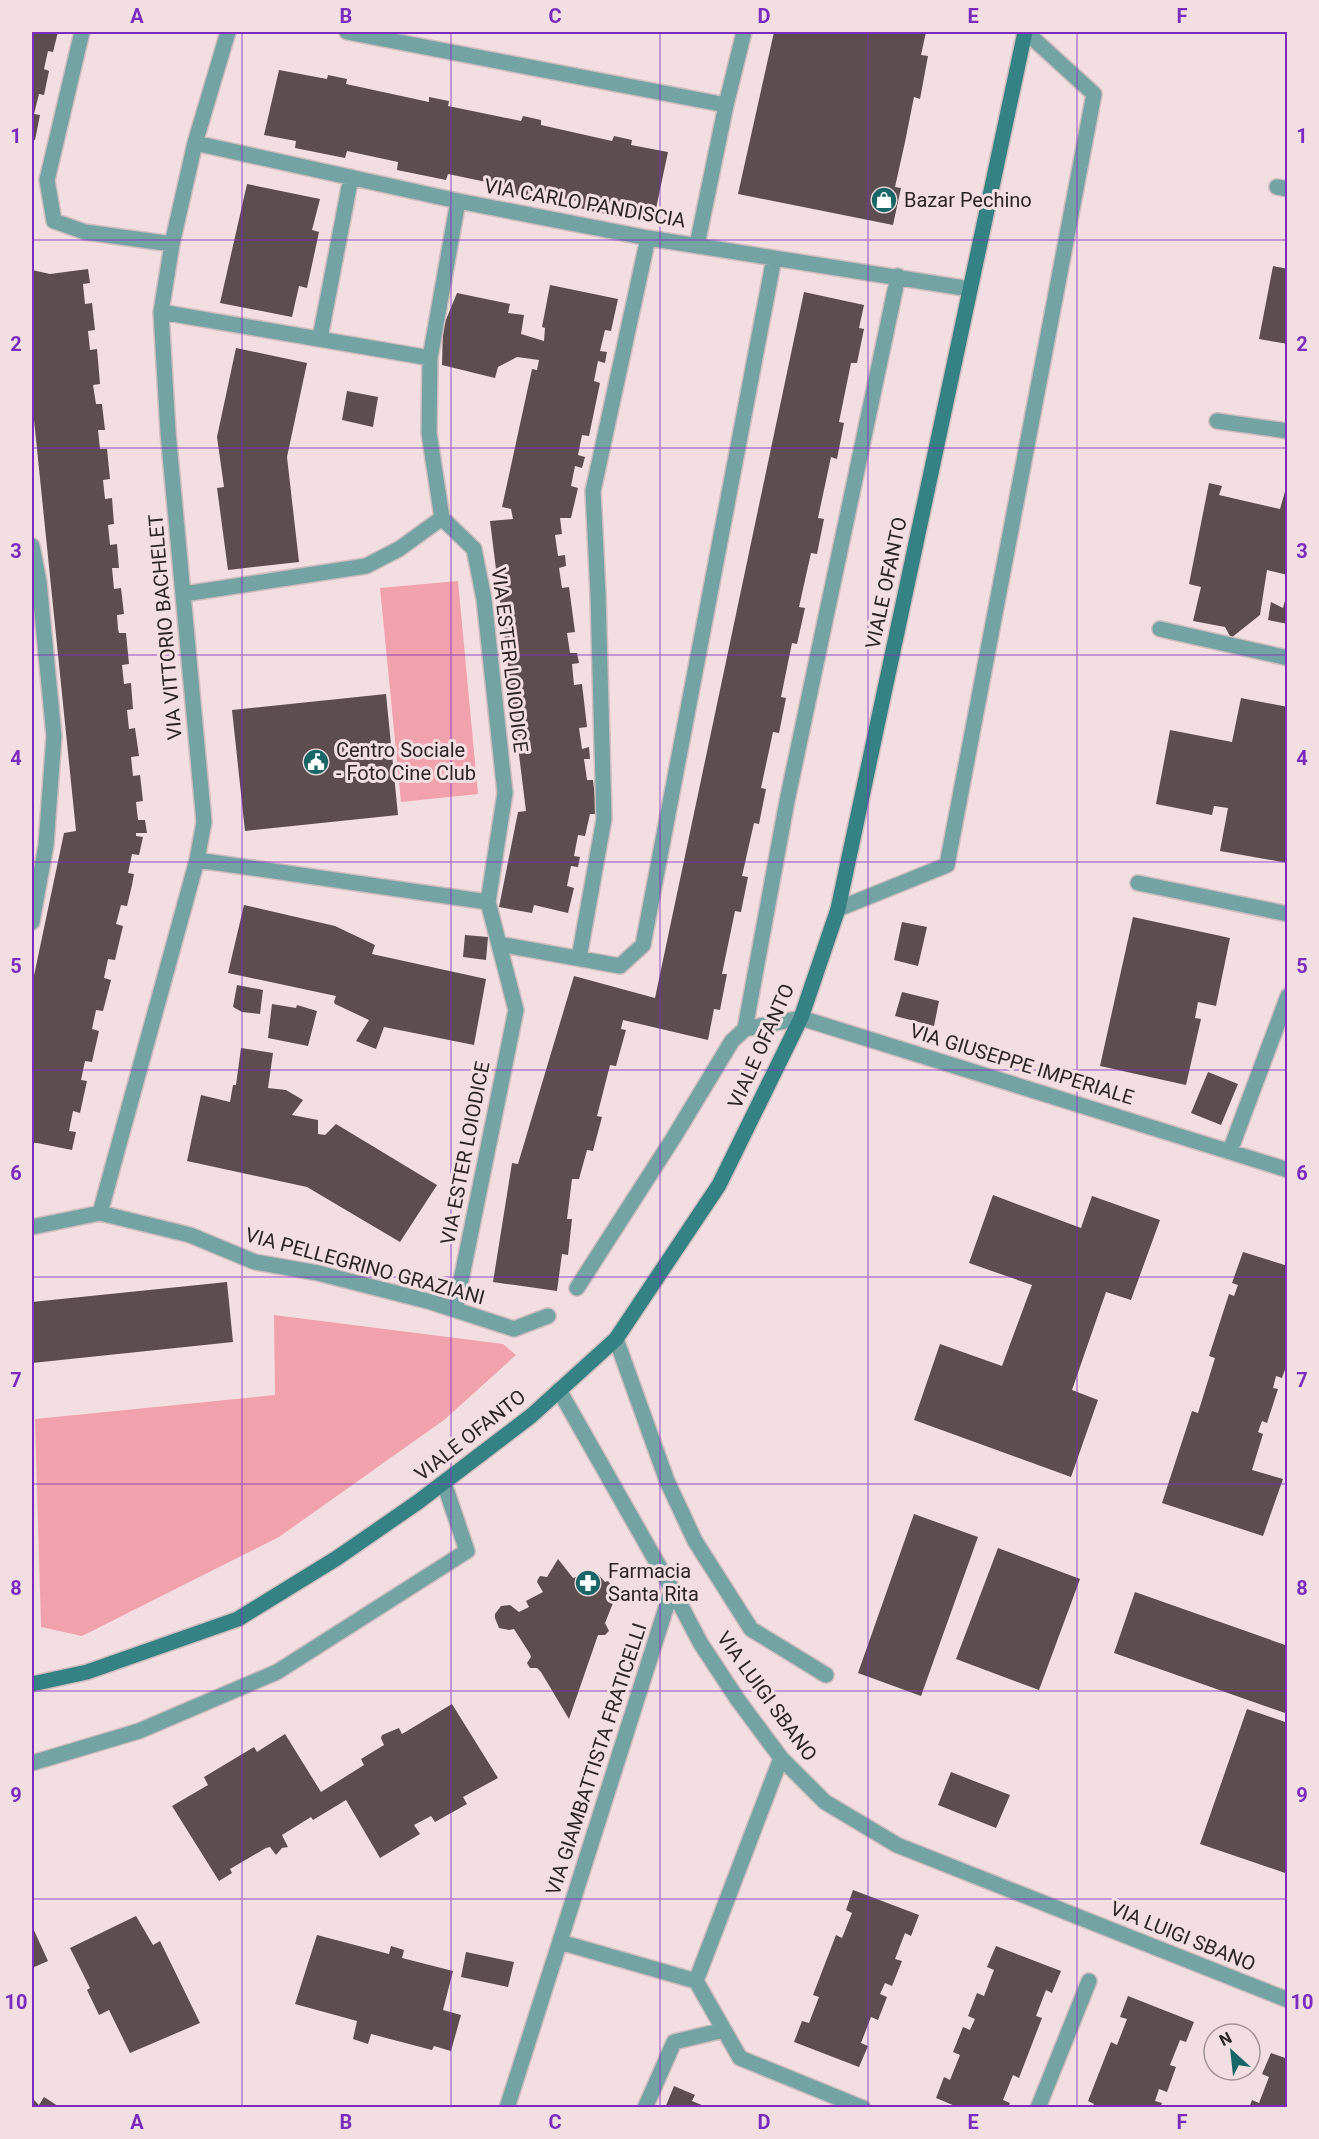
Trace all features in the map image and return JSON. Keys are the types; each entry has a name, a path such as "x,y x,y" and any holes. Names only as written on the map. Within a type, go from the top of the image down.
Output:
{"main road":[{"name":"VIALE OFANTO","path":"32,1684 87,1672 238,1619 337,1558 444,1483 531,1416 616,1339 720,1185 801,1018 838,909 1025,32"}],"street":[{"path":"82,32 47,180 54,221 85,232 172,244"},
{"name":"VIA VITTORIO BACHELET","path":"100,1214 197,860 204,822 168,432 160,312 172,244 195,143 228,32"},
{"path":"348,32 726,105"},
{"path":"697,245 726,105 744,32"},
{"path":"838,909 947,865 1094,94 1025,32"},
{"name":"VIA CARLO PANDISCIA","path":"195,143 458,201 648,238 970,288"},
{"path":"320,338 351,177"},
{"path":"184,594 366,566 399,549 441,518 429,433 430,358 458,201"},
{"path":"579,958 604,819 593,491 648,238"},
{"path":"499,944 621,966 643,945 774,258"},
{"path":"745,1029 787,801 898,276"},
{"path":"160,312 430,358"},
{"path":"1217,421 1287,431"},
{"name":"VIA ESTER LOIODICE","path":"441,518 474,549 485,611 505,793 488,902 516,1010 455,1310"},
{"path":"32,546 41,593 54,736 46,844 32,922"},
{"path":"1160,629 1287,658"},
{"path":"197,860 488,902"},
{"path":"1138,883 1287,914"},
{"path":"1230,1151 1287,996"},
{"path":"577,1288 674,1137 732,1041 745,1029 801,1018"},
{"name":"VIA GIUSEPPE IMPERIALE","path":"801,1018 1287,1170"},
{"name":"VIA PELLEGRINO GRAZIANI","path":"32,1227 100,1214 190,1235 255,1262 318,1273 430,1302 514,1329 548,1316"},
{"path":"616,1339 667,1481 695,1541 751,1629 826,1675"},
{"name":"VIA LUIGI SBANO","path":"559,1390 701,1644 781,1758 825,1802 897,1845 1287,2000"},
{"path":"32,1763 139,1731 277,1672 467,1551 444,1483"},
{"name":"VIA GIAMBATTISTA FRATICELLI","path":"507,2108 672,1589"},
{"path":"696,1981 781,1758"},
{"path":"560,1942 696,1981 740,2058 863,2108"},
{"path":"1038,2108 1089,1981"},
{"path":"645,2108 674,2042 724,2030"}],"shaded area":[{"path":"458,581 478,794 401,802 380,588"},
{"path":"274,1315 503,1344 516,1355 444,1420 279,1537 82,1636 41,1627 35,1419 275,1395"}],"building":[{"path":"32,32 58,32 53,52 48,51 44,69 49,71 44,95 39,94 34,114 40,115 35,140 32,139"},
{"path":"774,32 926,32 921,55 928,56 920,99 914,97 895,187 901,188 893,225 738,194"},
{"path":"279,70 327,79 328,75 347,79 346,84 429,102 429,97 449,101 448,106 521,121 523,116 541,120 541,125 612,141 614,136 632,140 631,145 668,152 654,218 633,213 631,219 591,211 580,208 582,202 541,194 540,200 490,189 491,183 448,174 446,180 397,170 398,162 347,151 345,158 295,148 296,141 264,135"},
{"path":"247,184 320,199 312,230 319,232 307,288 299,286 292,317 220,303"},
{"path":"1273,266 1288,269 1288,344 1259,339"},
{"path":"88,269 90,283 83,284 85,304 92,303 95,330 88,331 90,350 97,349 100,384 93,385 96,404 102,404 105,430 98,430 100,449 107,449 110,479 103,480 105,499 112,498 114,524 108,525 110,545 117,544 119,568 112,568 114,589 121,588 124,614 117,615 118,629 119,633 126,633 129,664 122,665 124,684 131,683 133,709 127,710 129,729 135,728 139,756 131,757 133,776 140,775 143,801 136,802 138,820 145,820 147,833 136,833 136,836 143,837 139,855 132,854 128,873 134,874 132,885 127,906 121,905 116,924 123,926 115,960 108,959 104,978 111,980 103,1011 96,1010 92,1029 99,1031 92,1062 85,1061 81,1080 87,1081 80,1113 73,1111 69,1131 76,1132 72,1150 32,1143 32,985 64,833 76,831 32,400 32,270 50,274"},
{"path":"550,285 618,299 611,331 605,330 600,351 607,352 605,363 598,361 594,381 600,383 589,436 582,435 578,455 585,457 582,468 575,466 571,486 578,488 571,518 560,518 562,534 555,535 558,556 565,555 566,566 559,568 562,588 569,587 575,632 567,633 570,653 577,653 579,663 572,664 574,685 582,684 587,727 579,728 582,749 589,747 590,759 584,759 587,780 593,780 597,814 590,814 585,836 578,835 574,856 580,857 578,867 571,866 567,886 574,888 568,913 534,905 532,913 499,907 518,812 526,811 490,521 513,519 511,509 502,507 532,369 537,370 539,360 517,357 498,367 495,378 442,365 443,327 457,293 510,304 508,313 524,315 521,334 544,341 545,328 542,327"},
{"path":"804,292 864,305 859,328 864,329 857,363 851,363 839,422 844,423 837,459 831,457 818,518 824,519 817,554 811,553 799,607 805,608 797,644 792,643 781,697 786,698 779,733 773,732 761,788 766,789 759,824 754,823 742,876 748,877 741,912 735,911 722,974 727,974 720,1010 714,1009 708,1040 623,1020 621,1029 626,1030 616,1066 610,1065 597,1116 602,1117 593,1151 587,1150 579,1179 572,1179 567,1219 572,1219 568,1255 562,1254 557,1291 493,1282 512,1163 518,1164 574,976 655,998"},
{"path":"236,348 307,363 287,457 299,562 228,570 217,488 224,487 217,437"},
{"path":"347,391 378,397 373,427 342,420"},
{"path":"1288,481 1288,575 1267,570 1260,615 1231,638 1225,627 1193,621 1201,587 1189,584 1209,483 1222,486 1219,495 1280,509"},
{"path":"1287,593 1288,624 1268,620 1271,602 1283,608"},
{"path":"386,694 398,815 245,831 232,710"},
{"path":"1241,698 1288,707 1288,863 1220,851 1228,808 1214,806 1212,815 1156,804 1170,730 1232,742"},
{"path":"244,905 335,926 375,945 372,954 486,979 474,1045 384,1027 376,1049 356,1041 369,1020 335,1004 336,996 228,973"},
{"path":"1133,917 1230,938 1216,1006 1198,1002 1195,1018 1201,1019 1186,1085 1100,1066"},
{"path":"902,922 927,927 918,966 894,960"},
{"path":"465,935 488,937 486,960 463,957"},
{"path":"237,985 263,990 260,1014 242,1012 233,1007"},
{"path":"902,992 939,1001 934,1026 895,1016"},
{"path":"272,1004 296,1008 297,1005 317,1011 308,1046 268,1038"},
{"path":"241,1048 273,1053 268,1088 286,1090 303,1100 292,1115 318,1120 318,1134 325,1135 336,1124 437,1185 400,1242 307,1187 187,1161 201,1095 230,1102 233,1085 236,1085"},
{"path":"1208,1072 1238,1084 1221,1125 1191,1113"},
{"path":"993,1195 1081,1228 1092,1196 1160,1220 1131,1300 1106,1292 1072,1390 1098,1400 1071,1477 914,1420 940,1344 1002,1366 1032,1285 969,1263"},
{"path":"1243,1252 1288,1266 1288,1361 1282,1378 1276,1376 1273,1388 1278,1389 1267,1423 1262,1421 1258,1432 1263,1434 1252,1470 1283,1479 1263,1536 1162,1503 1192,1411 1198,1413 1215,1358 1209,1356 1229,1294 1234,1296 1238,1285 1232,1283"},
{"path":"227,1282 233,1342 32,1363 32,1302"},
{"path":"914,1514 978,1537 921,1696 858,1673"},
{"path":"998,1548 1080,1579 1039,1690 956,1659"},
{"path":"558,1559 573,1578 589,1573 598,1574 605,1582 608,1581 617,1593 605,1623 609,1631 605,1635 598,1635 569,1719 541,1672 537,1668 530,1668 527,1663 531,1657 530,1654 514,1629 499,1628 495,1618 501,1606 510,1605 519,1612 529,1607 526,1601 543,1592 537,1582 538,1579 540,1576 547,1577"},
{"path":"1135,1592 1288,1646 1288,1714 1114,1653"},
{"path":"452,1704 498,1778 463,1797 467,1804 435,1822 431,1816 414,1825 420,1834 380,1858 346,1800 313,1820 311,1817 282,1835 288,1847 282,1848 276,1855 270,1847 266,1848 230,1869 232,1873 219,1881 172,1806 208,1785 204,1777 254,1747 257,1752 285,1734 321,1792 364,1765 361,1759 384,1745 382,1735 399,1728 402,1734"},
{"path":"1247,1709 1288,1723 1288,1874 1200,1844"},
{"path":"951,1772 1010,1795 996,1828 938,1805"},
{"path":"853,1890 919,1915 911,1936 905,1933 895,1959 902,1961 892,1986 885,1983 880,1994 887,1997 878,2020 871,2017 861,2043 868,2046 859,2067 794,2042 802,2021 809,2023 819,1997 813,1995 836,1935 842,1938 852,1913 846,1910"},
{"path":"136,1916 153,1945 160,1941 200,2023 130,2053 109,2010 99,2015 87,1990 90,1988 70,1948"},
{"path":"32,1926 48,1961 32,1968"},
{"path":"317,1935 389,1954 391,1946 404,1950 402,1958 453,1971 443,2010 461,2015 451,2051 434,2046 432,2050 371,2034 368,2044 353,2039 357,2021 295,2004"},
{"path":"996,1946 1061,1971 1052,1993 1046,1990 1036,2016 1042,2018 1019,2078 1013,2075 1003,2100 1010,2103 1008,2108 960,2108 936,2098 944,2077 950,2080 960,2055 953,2052 963,2027 970,2030 975,2019 968,2016 977,1993 984,1996 994,1970 987,1967"},
{"path":"466,1952 514,1962 508,1987 461,1977"},
{"path":"1128,1996 1194,2022 1186,2042 1180,2040 1170,2065 1176,2067 1167,2092 1159,2089 1155,2101 1162,2103 1160,2108 1092,2108 1094,2104 1088,2101 1111,2042 1117,2045 1127,2019 1120,2017"},
{"path":"1271,2053 1288,2059 1288,2108 1249,2108 1252,2100 1259,2103 1269,2077 1262,2074"},
{"path":"674,2086 695,2095 692,2101 709,2108 665,2108"},
{"path":"44,2097 61,2108 32,2108 34,2100 39,2105"}],"place":[{"name":"Bazar Pechino","path":"884,200"},
{"name":"Centro Sociale - Foto Cine Club","path":"316,762"},
{"name":"Farmacia Santa Rita","path":"588,1583"}]}
